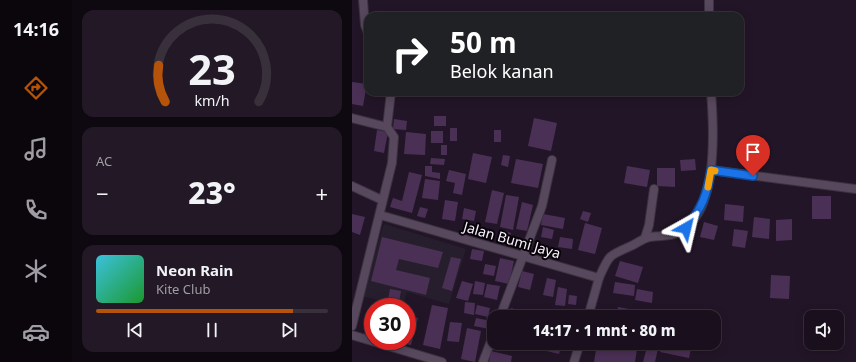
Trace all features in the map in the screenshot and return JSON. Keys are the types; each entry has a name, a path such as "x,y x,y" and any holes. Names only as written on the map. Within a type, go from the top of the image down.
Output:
{"street":[{"path":"363,0 364,12"},
{"path":"709,0 709,12"},
{"path":"387,127 391,96"},
{"path":"590,310 599,278 610,255 645,238 672,235 686,228 702,206 706,196 711,170 712,110 710,96"},
{"path":"352,118 387,127 394,137 392,163 352,326"},
{"path":"503,310 542,206 552,160"},
{"path":"711,170 811,185 856,189"},
{"path":"352,186 382,200"},
{"path":"645,238 649,225 654,189"},
{"name":"Jalan Bumi Jaya","path":"380,216 523,258 599,278"},
{"path":"352,335 442,362"},
{"path":"483,362 488,350"},
{"path":"574,362 578,350"}],"shaded area":[{"path":"384,224 466,249 449,304 407,292 405,298 369,298 362,296"}],"building":[{"path":"352,82 364,84 365,96 363,106 352,104"},
{"path":"434,116 446,116 446,126 434,126"},
{"path":"534,118 557,123 551,151 528,146"},
{"path":"394,119 407,121 406,130 393,129"},
{"path":"450,128 457,128 457,141 450,141"},
{"path":"377,130 388,132 384,153 374,151"},
{"path":"494,130 501,130 501,142 494,142"},
{"path":"431,131 443,131 443,143 431,143"},
{"path":"406,132 426,134 425,155 404,154"},
{"path":"441,145 447,145 447,155 441,155"},
{"path":"473,153 492,157 486,183 468,179"},
{"path":"503,155 510,156 508,167 501,165"},
{"path":"431,158 445,159 444,165 430,164"},
{"path":"516,159 543,164 538,188 511,183"},
{"path":"695,159 696,170 681,171 680,160"},
{"path":"425,166 432,166 432,172 440,173 440,179 425,176"},
{"path":"627,166 650,170 647,187 624,183"},
{"path":"657,168 675,168 675,187 657,186"},
{"path":"449,170 466,174 462,195 453,193 455,183 446,181"},
{"path":"409,172 422,175 412,213 390,207 393,198 402,201"},
{"path":"425,179 440,181 438,200 422,198"},
{"path":"492,190 504,193 497,224 485,222"},
{"path":"506,195 519,197 513,230 500,227"},
{"path":"812,196 831,196 831,219 812,219"},
{"path":"445,200 458,202 455,221 442,219"},
{"path":"522,202 533,205 527,231 516,229"},
{"path":"725,204 744,206 743,222 724,220"},
{"path":"420,207 428,209 425,218 417,216"},
{"path":"464,208 476,211 474,221 462,219"},
{"path":"583,211 591,213 588,222 580,219"},
{"path":"352,214 365,217 360,235 352,232"},
{"path":"543,214 565,218 563,229 541,225"},
{"path":"754,217 770,219 769,239 752,237"},
{"path":"792,219 792,240 776,241 776,220"},
{"path":"704,222 718,226 714,240 700,237"},
{"path":"585,223 602,228 595,254 578,250"},
{"path":"469,224 480,227 478,235 467,232"},
{"path":"543,227 554,230 552,239 541,237"},
{"path":"734,229 748,231 745,248 732,246"},
{"path":"505,231 511,233 509,243 503,242"},
{"path":"382,237 443,252 438,268 399,259 396,270 430,278 426,295 371,281"},
{"path":"560,237 573,239 572,249 558,247"},
{"path":"516,240 525,241 524,246 515,245"},
{"path":"472,249 484,251 482,261 470,259"},
{"path":"451,257 461,259 452,291 442,288"},
{"path":"500,258 514,261 509,284 495,281"},
{"path":"620,261 643,267 638,283 615,276"},
{"path":"485,264 496,266 494,276 483,274"},
{"path":"522,271 534,274 530,290 518,287"},
{"path":"771,275 790,276 789,299 770,298"},
{"path":"547,278 556,280 553,297 543,295"},
{"path":"462,281 473,284 468,301 456,298"},
{"path":"475,281 485,283 483,295 473,294"},
{"path":"615,282 635,285 634,296 613,293"},
{"path":"487,284 500,286 497,300 484,297"},
{"path":"558,287 567,289 565,306 555,305"},
{"path":"390,289 401,291 400,298 388,298"},
{"path":"637,289 653,292 652,303 635,300"},
{"path":"569,295 577,296 576,305 568,304"},
{"path":"465,302 475,303 474,315 464,313"},
{"path":"432,305 448,308 440,349 423,345"},
{"path":"477,305 490,308 490,310 487,310 487,317 475,314"},
{"path":"618,307 634,310 618,310"},
{"path":"476,318 487,320 487,329 474,326"},
{"path":"450,322 462,323 459,342 447,341"},
{"path":"467,328 481,331 475,362 461,359"},
{"path":"542,350 560,350 559,354"},
{"path":"596,350 637,350 635,362 594,362"},
{"path":"646,350 658,350 655,362 643,362"},
{"path":"660,350 691,350 689,358 660,352"},
{"path":"491,351 512,356 511,362 489,362"}],"slow traffic":[{"path":"708,187 711,170 715,171"}],"route":[{"path":"686,228 702,206 706,196 711,170 753,176"}]}
